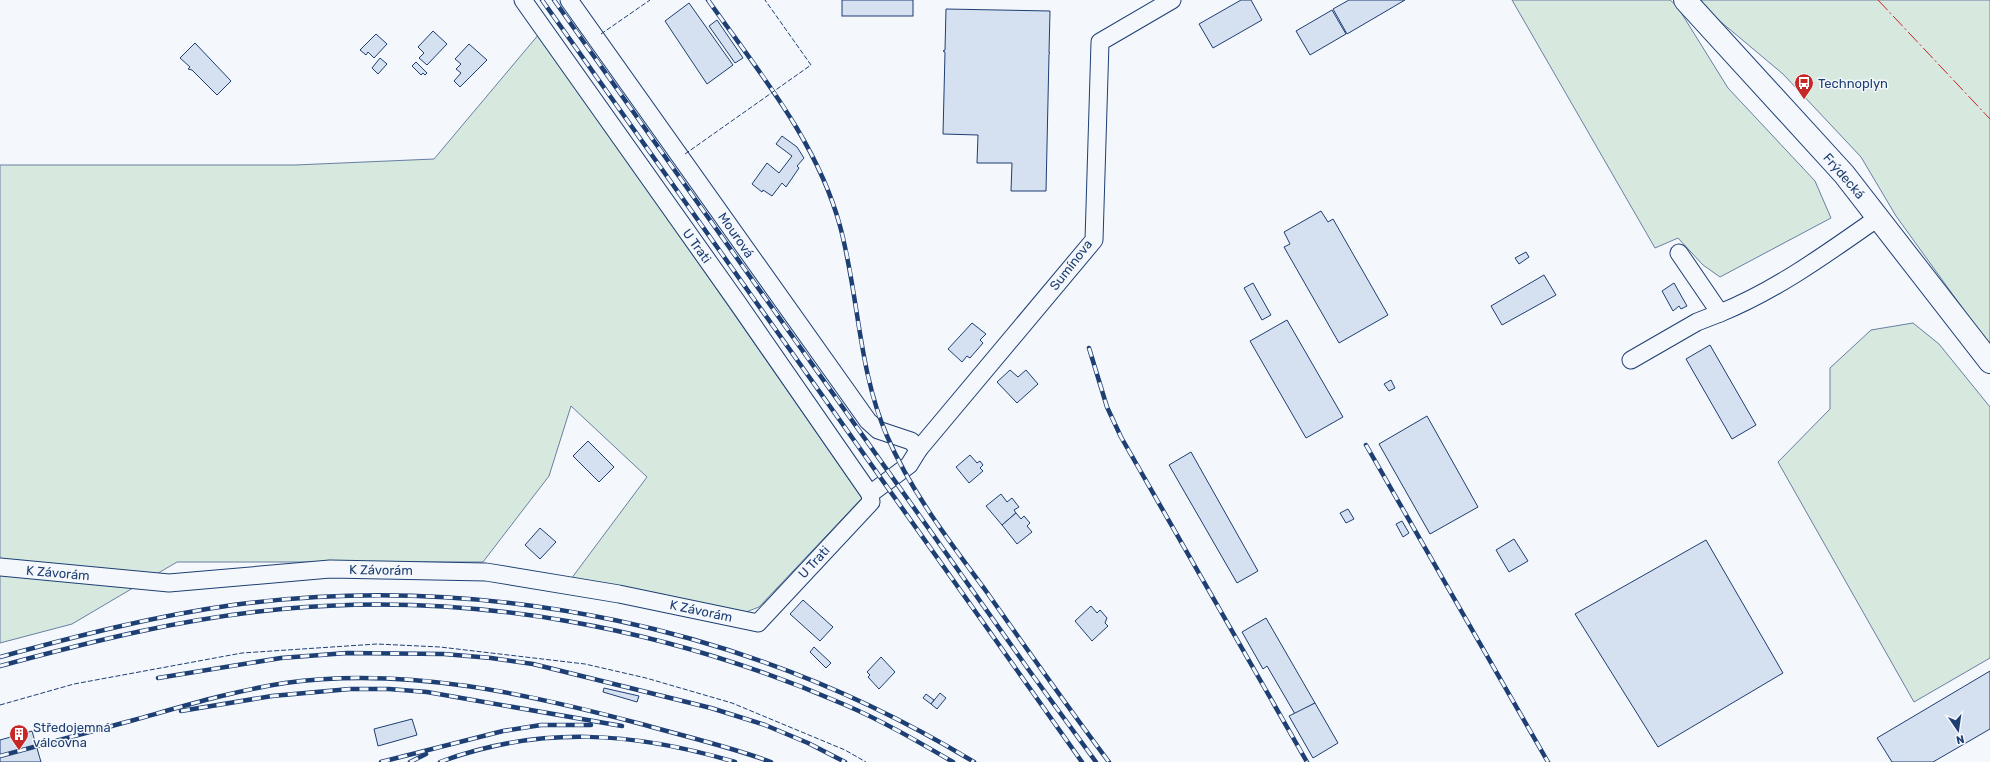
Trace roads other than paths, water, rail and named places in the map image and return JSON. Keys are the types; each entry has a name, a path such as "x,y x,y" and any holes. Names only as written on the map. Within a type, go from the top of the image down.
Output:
{"main road":[{"name":"Frýdecká","path":"1685,0 1844,174 1879,217 1990,362"}],"street":[{"name":"U Trati","path":"523,0 737,302 870,498 758,623"},
{"name":"Mourová","path":"569,0 868,421 878,430 911,441 919,448"},
{"name":"Sumínova","path":"870,498 909,465 919,448 1094,240 1100,42 1172,0"},
{"path":"1631,360 1697,322 1740,304 1812,263 1879,217"},
{"path":"1679,253 1720,313"},
{"name":"K Závorám","path":"0,567 169,583 330,569 486,572 620,594 758,623"}],"railway":[{"path":"542,0 1082,762"},
{"path":"554,0 1031,673 1096,762"},
{"path":"708,0 766,80 784,108 817,165 830,195 840,226 846,252 864,359 870,385 877,411 897,457 919,497 945,535 1109,762"},
{"path":"1089,348 1107,407 1121,437 1307,762"},
{"path":"1366,445 1548,762"},
{"path":"0,657 87,634 145,621 233,605 329,596 425,596 522,604 617,620 710,644 801,676 889,715 974,762"},
{"path":"0,666 105,639 175,624 282,609 354,605 425,606 497,611 568,621 639,636 708,655 776,677 857,710 953,762"},
{"path":"158,678 281,658 347,653 444,654 491,658 533,664 711,708 765,725 808,743 845,762"},
{"path":"0,756 246,690 285,683 330,679 376,678 467,686 557,703 709,742 771,762"},
{"path":"181,711 272,696 350,689 389,689 427,692 622,726"},
{"path":"381,762 503,731 541,725 591,725"},
{"path":"440,762 477,750 514,742 550,738 587,737 624,739 661,744 735,762"},
{"path":"410,762 426,754"}],"place":[{"name":"Technoplyn","path":"1804,100"},
{"name":"Středojemná válcovna","path":"19,751"}]}
